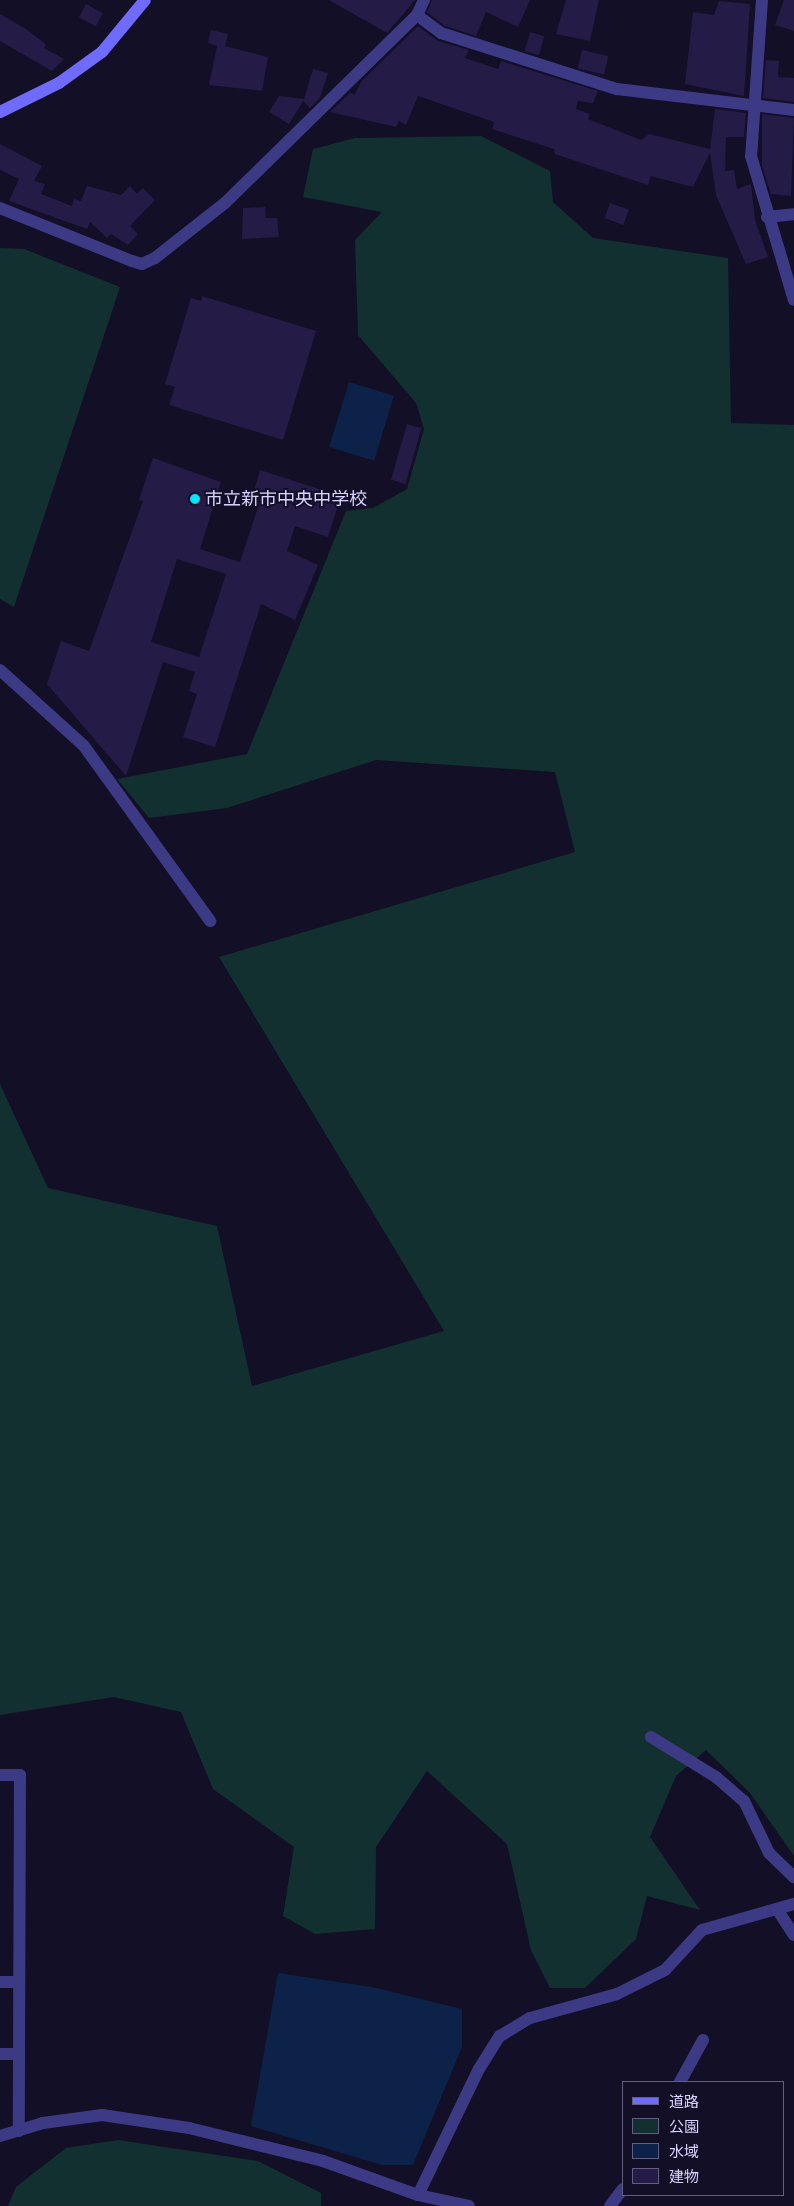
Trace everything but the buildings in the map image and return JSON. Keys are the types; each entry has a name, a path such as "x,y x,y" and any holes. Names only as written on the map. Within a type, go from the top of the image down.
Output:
{"main road":[{"path":"0,112 59,83 102,52 145,0"}],"street":[{"path":"0,208 132,261 142,264 155,258 225,203 417,15 424,0"},
{"path":"762,0 756,107 751,156 767,216 794,300"},
{"path":"417,15 441,32 617,89 794,110"},
{"path":"767,216 794,214"},
{"path":"0,670 84,746 210,921"},
{"path":"651,1737 716,1777 744,1801 769,1853 794,1877"},
{"path":"0,1775 20,1775 19,2131"},
{"path":"418,2194 479,2069 500,2036 530,2018 617,1994 665,1970 702,1930 794,1904"},
{"path":"777,1909 794,1936"},
{"path":"0,1982 20,1982"},
{"path":"681,2081 703,2040"},
{"path":"0,2054 19,2054"},
{"path":"0,2136 102,2115 188,2128 323,2161 418,2194 452,2204 468,2206"},
{"path":"610,2206 622,2190"}],"green space":[{"path":"481,136 550,171 553,202 593,238 728,258 731,423 794,425 794,1856 750,1793 706,1750 676,1776 650,1837 700,1910 647,1896 636,1939 585,1988 550,1988 531,1950 507,1844 427,1771 376,1847 375,1929 315,1934 283,1916 294,1847 213,1789 181,1712 114,1697 0,1715 0,1084 48,1188 217,1226 252,1386 444,1331 219,957 575,852 555,772 376,760 227,808 149,818 117,779 247,754 346,511 373,508 407,489 424,429 416,403 358,335 355,240 382,212 303,197 313,149 355,138"},
{"path":"0,248 24,249 120,287 14,607 0,599"},
{"path":"118,2140 258,2161 321,2193 321,2206 8,2206 16,2187 66,2148"}],"water":[{"path":"349,382 394,396 374,461 329,447"},
{"path":"278,1973 372,1987 462,2009 462,2047 413,2165 382,2165 251,2126"}],"place":[{"name":"市立新市中央中学校","path":"195,499"}]}
